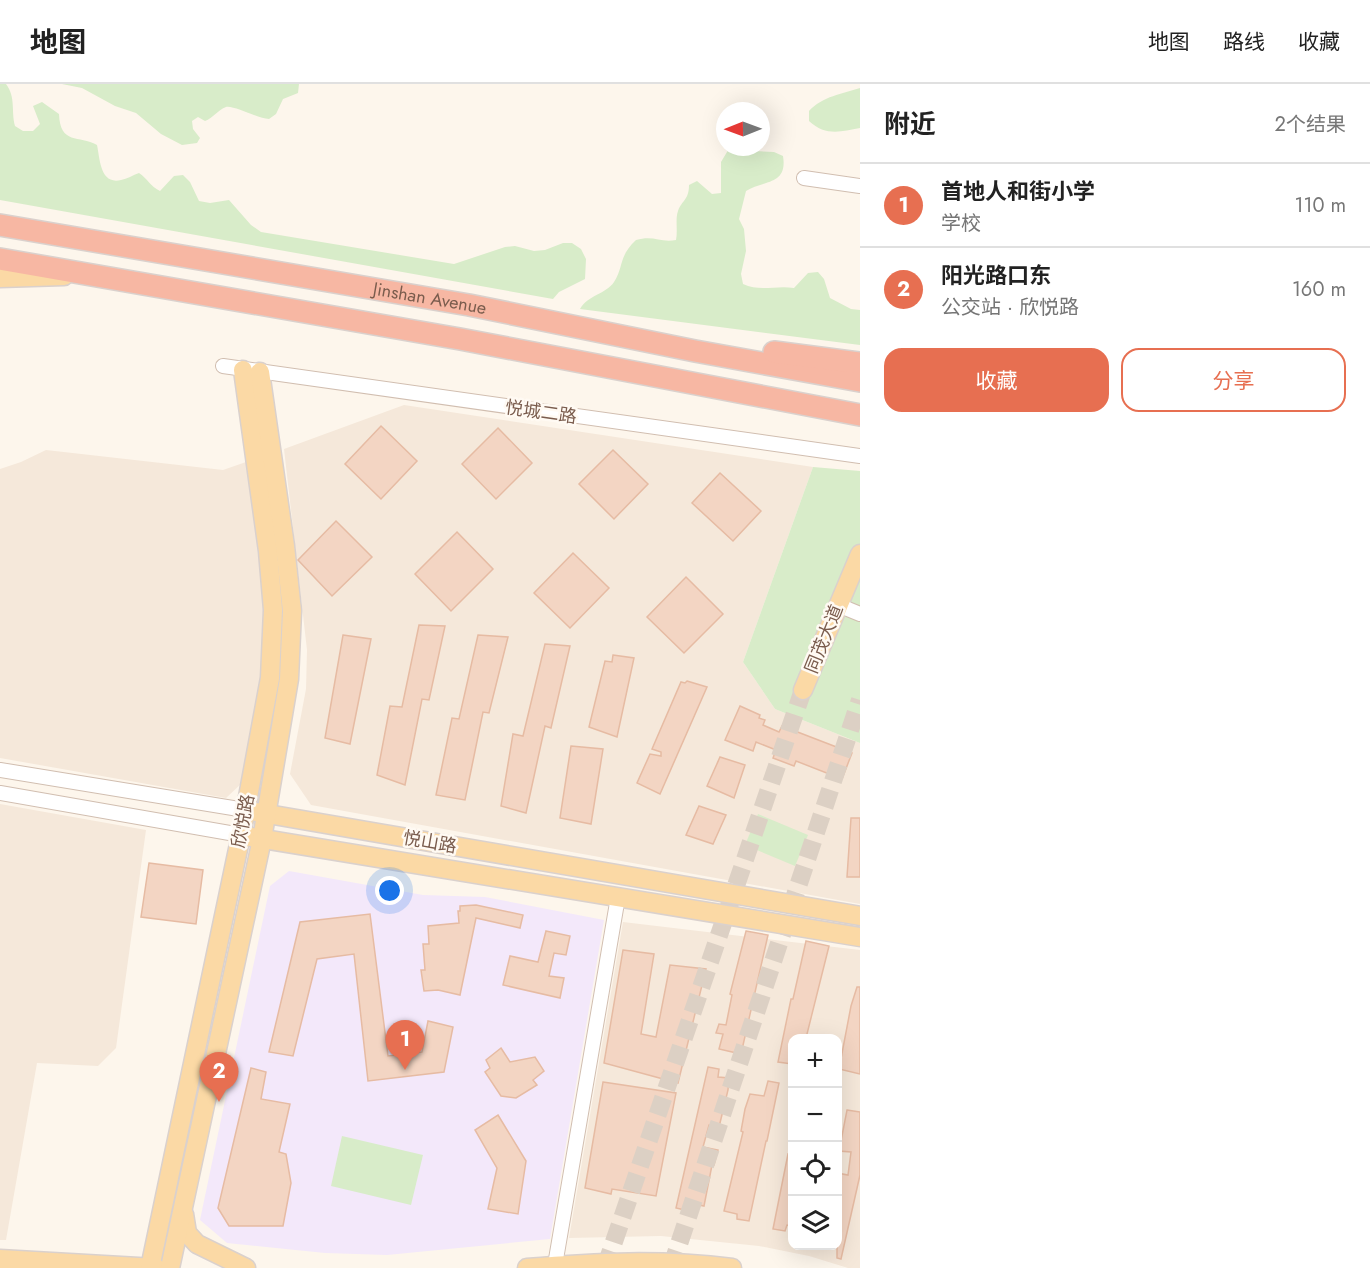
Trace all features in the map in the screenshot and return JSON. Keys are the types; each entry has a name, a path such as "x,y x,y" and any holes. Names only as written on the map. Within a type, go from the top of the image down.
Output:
{"highway":[{"name":"Jinshan Avenue","path":"0,225 469,305 695,351 860,381"},
{"name":"Jinshan Avenue","path":"0,259 460,339 860,415"},
{"path":"695,351 748,349 860,363"}],"main road":[{"path":"0,278 95,275"},
{"name":"欣悦路","path":"151,1268 241,835 270,678 273,610 251,371"},
{"name":"欣悦路","path":"170,1268 262,838 289,679 292,611 285,546 251,371"},
{"name":"同茂大道","path":"803,690 860,554"},
{"name":"悦山路","path":"245,810 860,916"},
{"name":"悦山路","path":"241,835 860,937"},
{"path":"183,1211 188,1233 196,1244 246,1268"},
{"path":"0,1259 156,1268"},
{"path":"527,1268 619,1261 667,1262 732,1268"}],"street":[{"path":"804,178 860,186"},
{"name":"悦城二路","path":"223,366 860,456"},
{"path":"838,605 860,614"},
{"name":"悦山路","path":"0,770 245,810"},
{"name":"悦山路","path":"0,793 241,835"},
{"path":"555,1265 618,897"}],"shaded area":[{"path":"404,405 813,467 743,662 775,709 860,743 860,904 311,805 290,774 306,689 307,650 284,449"},
{"path":"46,450 223,470 246,462 259,548 263,610 262,677 242,783 226,798 0,758 0,469"},
{"path":"0,804 146,830 116,1048 98,1066 37,1063 6,1240 0,1240"},
{"path":"289,871 423,895 485,897 604,920 550,1239 387,1255 325,1253 227,1243 200,1220 270,886"},
{"path":"623,922 860,950 860,1268 848,1268 809,1256 759,1246 661,1236 569,1238"}],"green space":[{"path":"0,84 6,84 9,89 15,126 23,131 33,131 40,124 33,106 42,102 59,114 60,124 67,135 97,145 102,170 109,179 114,181 126,179 139,173 160,191 174,176 183,175 190,182 199,201 210,203 229,200 251,225 261,232 454,264 505,247 515,246 534,251 545,250 563,243 572,243 581,249 586,259 585,279 559,292 553,299 0,200"},
{"path":"62,84 299,84 298,93 283,99 276,114 269,119 229,107 223,108 205,121 198,117 192,121 193,129 200,138 197,143 182,145 161,134 136,113 115,106 82,88"},
{"path":"860,88 860,128 827,131 809,121 809,111 820,102"},
{"path":"770,152 783,156 784,166 778,177 746,191 739,219 744,229 746,251 741,274 743,284 756,288 794,288 808,273 818,272 824,279 830,298 851,309 860,310 860,345 580,309 583,304 611,286 617,277 626,252 636,240 648,238 676,240 677,214 687,197 689,185 697,181 712,194 721,193 721,162 725,156 770,156"},
{"path":"813,467 860,471 860,743 775,709 743,662"},
{"path":"758,814 808,835 795,866 745,845"},
{"path":"342,1136 423,1155 411,1205 331,1186"}],"building":[{"path":"381,426 417,461 381,499 345,464"},
{"path":"498,428 532,463 496,499 462,464"},
{"path":"613,450 648,484 614,519 579,484"},
{"path":"720,473 761,511 733,541 692,503"},
{"path":"336,521 372,557 332,596 298,560"},
{"path":"457,532 493,569 451,611 415,574"},
{"path":"573,553 609,588 570,628 534,593"},
{"path":"686,577 723,614 684,653 647,617"},
{"path":"419,625 445,626 429,700 422,699 405,785 377,775 390,706 402,707"},
{"path":"343,635 371,639 350,744 325,738"},
{"path":"478,635 508,637 489,713 483,712 465,800 436,795 452,718 459,719"},
{"path":"545,644 570,646 551,728 545,726 526,813 501,806 513,734 523,736"},
{"path":"613,655 634,658 617,737 589,727 605,661 612,662"},
{"path":"687,681 707,687 660,794 637,783 650,754 661,756 661,752 652,749 681,682"},
{"path":"740,706 760,715 759,718 765,720 763,725 779,732 782,726 852,753 842,779 796,761 794,766 773,758 776,750 756,742 753,751 725,740"},
{"path":"571,746 603,749 591,824 560,818"},
{"path":"720,757 745,765 734,798 707,786"},
{"path":"699,806 726,815 713,844 686,835"},
{"path":"851,818 860,818 860,877 847,877"},
{"path":"149,863 203,870 196,924 141,917"},
{"path":"476,905 523,915 520,928 476,918 460,995 438,990 424,991 421,970 425,970 423,944 429,944 428,926 459,923 460,906"},
{"path":"370,914 388,1056 422,1052 428,1021 453,1027 444,1072 368,1081 354,954 317,959 293,1056 269,1052 300,922"},
{"path":"546,931 570,936 566,955 554,953 549,976 564,978 560,998 503,985 510,956 538,962"},
{"path":"746,931 768,935 741,1054 719,1049 723,1034 716,1033 719,1024 726,1025 732,995 730,994"},
{"path":"806,941 829,946 807,1034 788,1034 788,1063 778,1062 791,999 793,999"},
{"path":"623,950 654,954 641,1034 656,1037 670,965 706,969 678,1083 604,1063"},
{"path":"857,987 860,987 860,1074 842,1070 842,1053"},
{"path":"501,1048 510,1062 535,1057 544,1071 533,1080 537,1085 516,1098 501,1096 485,1072 490,1068 486,1060"},
{"path":"708,1067 719,1069 718,1077 729,1078 728,1090 719,1127 709,1125 703,1147 718,1150 714,1165 712,1165 704,1206 690,1203 689,1211 676,1208"},
{"path":"251,1068 266,1072 261,1099 290,1104 279,1152 286,1154 291,1183 283,1226 229,1226 218,1208"},
{"path":"768,1081 779,1083 767,1141 749,1221 737,1219 737,1214 724,1211 743,1132 741,1131 745,1109 750,1094 764,1096"},
{"path":"603,1082 676,1093 656,1196 612,1189 611,1194 585,1188"},
{"path":"847,1110 860,1112 860,1175 841,1259 837,1258 837,1250 842,1250 842,1174 848,1175 851,1152 842,1151 842,1136"},
{"path":"498,1115 526,1161 518,1214 488,1209 497,1168 475,1130"},
{"path":"788,1154 788,1225 785,1231 773,1229"}],"tunnel":[{"path":"605,1268 803,690"},
{"path":"671,1268 860,700"}],"place":[{"name":"首地人和街小学","path":"405,1070"},
{"name":"阳光路口东","path":"219,1102"}]}
